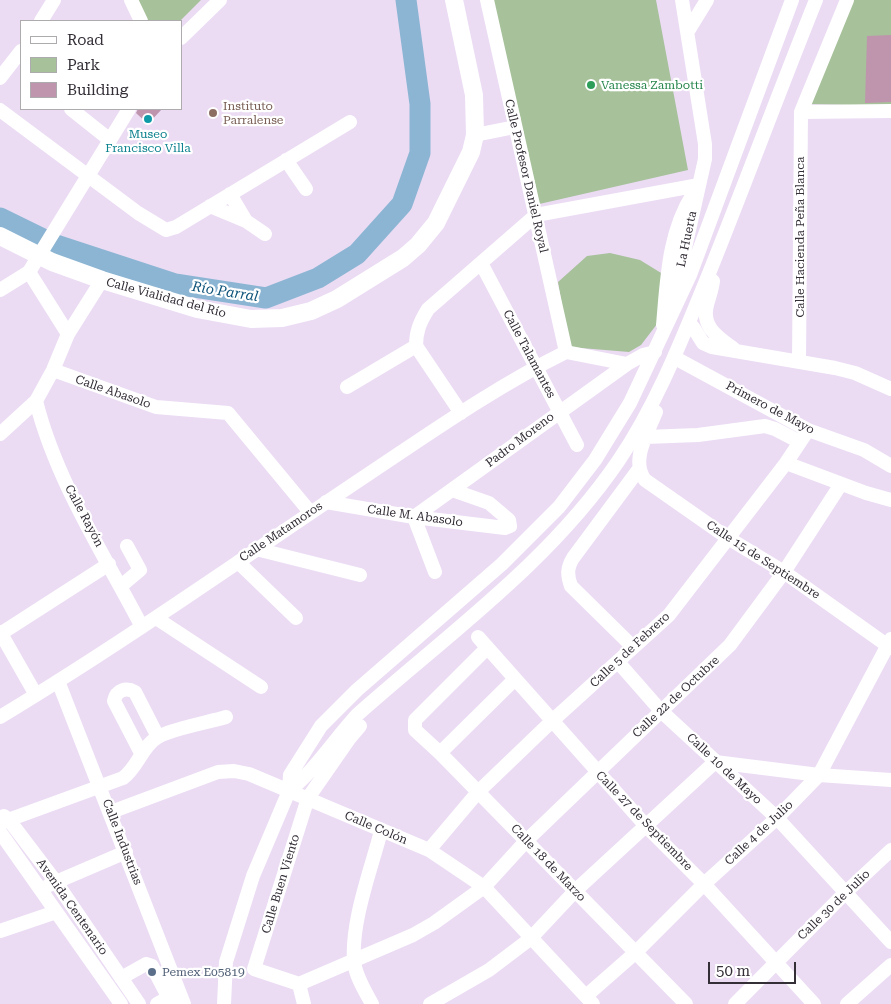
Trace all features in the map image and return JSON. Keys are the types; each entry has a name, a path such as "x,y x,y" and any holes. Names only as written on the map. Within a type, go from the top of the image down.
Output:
{"main road":[{"name":"Calle Vialidad del Río","path":"0,236 52,262 102,280 197,309 250,319 282,318 311,311 368,281 418,245 436,223 469,158 475,135 472,84 454,0"}],"street":[{"path":"42,20 54,0"},
{"path":"131,0 141,20"},
{"path":"182,37 220,0"},
{"name":"Calle Profesor Daniel Royal","path":"486,0 566,352"},
{"name":"La Huerta","path":"678,293 678,283 705,159 706,144 682,0"},
{"path":"688,31 707,0"},
{"path":"224,1004 226,962 253,876 289,791 290,775 321,726 357,690 502,564 558,507 595,460 630,403 690,275 792,0"},
{"path":"289,791 303,780 357,715 497,595 542,552 585,505 619,460 647,414 710,269 816,0"},
{"path":"847,0 801,112 891,111"},
{"path":"0,78 19,60"},
{"path":"0,110 89,174 138,213 163,229 171,229 350,122"},
{"path":"72,110 110,140"},
{"path":"0,290 31,269 128,110"},
{"name":"Calle Hacienda Peña Blanca","path":"799,362 801,112"},
{"path":"475,135 515,128"},
{"path":"286,160 306,189"},
{"path":"663,336 668,277 674,238 681,213 699,185"},
{"path":"460,413 416,346 416,334 420,321 428,310 536,215 699,185"},
{"path":"230,194 246,221"},
{"path":"210,206 246,221 265,234"},
{"name":"Calle Talamantes","path":"480,263 576,445"},
{"path":"31,269 68,334"},
{"path":"710,269 713,283 705,314 706,321 717,336 738,352"},
{"path":"0,434 36,401 53,370 68,334 102,280"},
{"path":"693,327 703,343 738,352 855,373 891,389"},
{"path":"347,387 416,346"},
{"path":"566,352 627,364"},
{"name":"Calle Matamoros","path":"0,717 156,618 310,512 460,413 536,367 566,352"},
{"name":"Padro Moreno","path":"414,517 627,364 643,355 655,352"},
{"name":"Primero de Mayo","path":"645,437 679,356 808,430 864,450 891,466"},
{"name":"Calle Abasolo","path":"53,370 156,407 223,411 233,416 310,512"},
{"name":"Calle Rayón","path":"36,401 42,427 55,459 142,627"},
{"path":"633,647 571,586 567,576 568,567 573,558 639,469 640,455 645,437 726,432 765,426 780,431 800,442"},
{"name":"Calle 5 de Febrero","path":"429,850 478,792 552,721 669,615 786,463 808,430"},
{"path":"786,463 841,484 891,500"},
{"name":"Calle 15 de Septiembre","path":"639,469 645,480 654,487 890,644"},
{"name":"Calle 22 de Octubre","path":"299,984 354,962 427,927 484,887 526,841 730,645 784,572 841,484"},
{"name":"Calle M. Abasolo","path":"326,502 414,517 508,528 510,523 503,513 489,503 452,490"},
{"path":"414,517 435,572"},
{"path":"121,586 140,570 127,546"},
{"path":"256,549 360,575"},
{"path":"238,562 296,618"},
{"path":"36,695 0,633 109,564"},
{"path":"156,618 261,687"},
{"name":"Calle 27 de Septiembre","path":"478,636 646,826 777,961 814,1004"},
{"name":"Calle 4 de Julio","path":"590,1000 704,884 777,818 820,775 890,644"},
{"name":"Calle 18 de Marzo","path":"487,648 414,720 415,730 440,753 686,1004"},
{"name":"Calle 10 de Mayo","path":"618,662 661,711 777,818 891,942"},
{"path":"440,753 515,679"},
{"name":"Calle Industrias","path":"58,681 184,1004"},
{"path":"141,753 117,710 114,701 118,692 124,689 135,692 158,737"},
{"path":"3,819 101,788 128,774 141,753 158,737 226,717"},
{"name":"Calle Buen Viento","path":"299,984 254,969 308,798 348,739 360,726"},
{"path":"430,1004 489,970 530,938 575,891 715,762 820,775 891,780"},
{"name":"Calle Colón","path":"110,812 218,772 241,772 308,798 429,850 484,887 590,1000"},
{"name":"Avenida Centenario","path":"3,819 56,882 139,1004"},
{"path":"372,1004 361,985 354,962 359,917 381,831"},
{"name":"Avenida Centenario","path":"0,832 121,1004"},
{"name":"Calle 30 de Julio","path":"735,1004 845,893 891,850"},
{"path":"41,889 126,852"},
{"path":"0,931 56,912"},
{"path":"98,970 110,962"},
{"path":"121,978 149,964 154,968 166,1002"},
{"path":"847,1004 891,965"},
{"path":"299,984 304,1004"}],"green space":[{"path":"137,0 201,0 181,20 146,20"},
{"name":"Vanessa Zambotti","path":"491,0 656,0 688,170 535,205"},
{"path":"850,0 891,0 891,106 810,104"},
{"path":"610,253 640,260 666,276 667,311 641,345 629,352 569,347 558,282 587,256"}],"building":[{"path":"891,35 891,102 865,103 867,36"},
{"name":"Museo Francisco Villa","path":"138,110 161,110 148,124 136,113"}],"waterway":[{"name":"Río Parral","path":"0,218 53,244 175,284 266,298 318,278 357,254 402,204 420,153 420,104 406,0"}],"place":[{"name":"Vanessa Zambotti","path":"591,85"},
{"name":"Instituto Parralense","path":"213,113"},
{"name":"Museo Francisco Villa","path":"148,119"},
{"name":"Pemex E05819","path":"152,972"}]}
